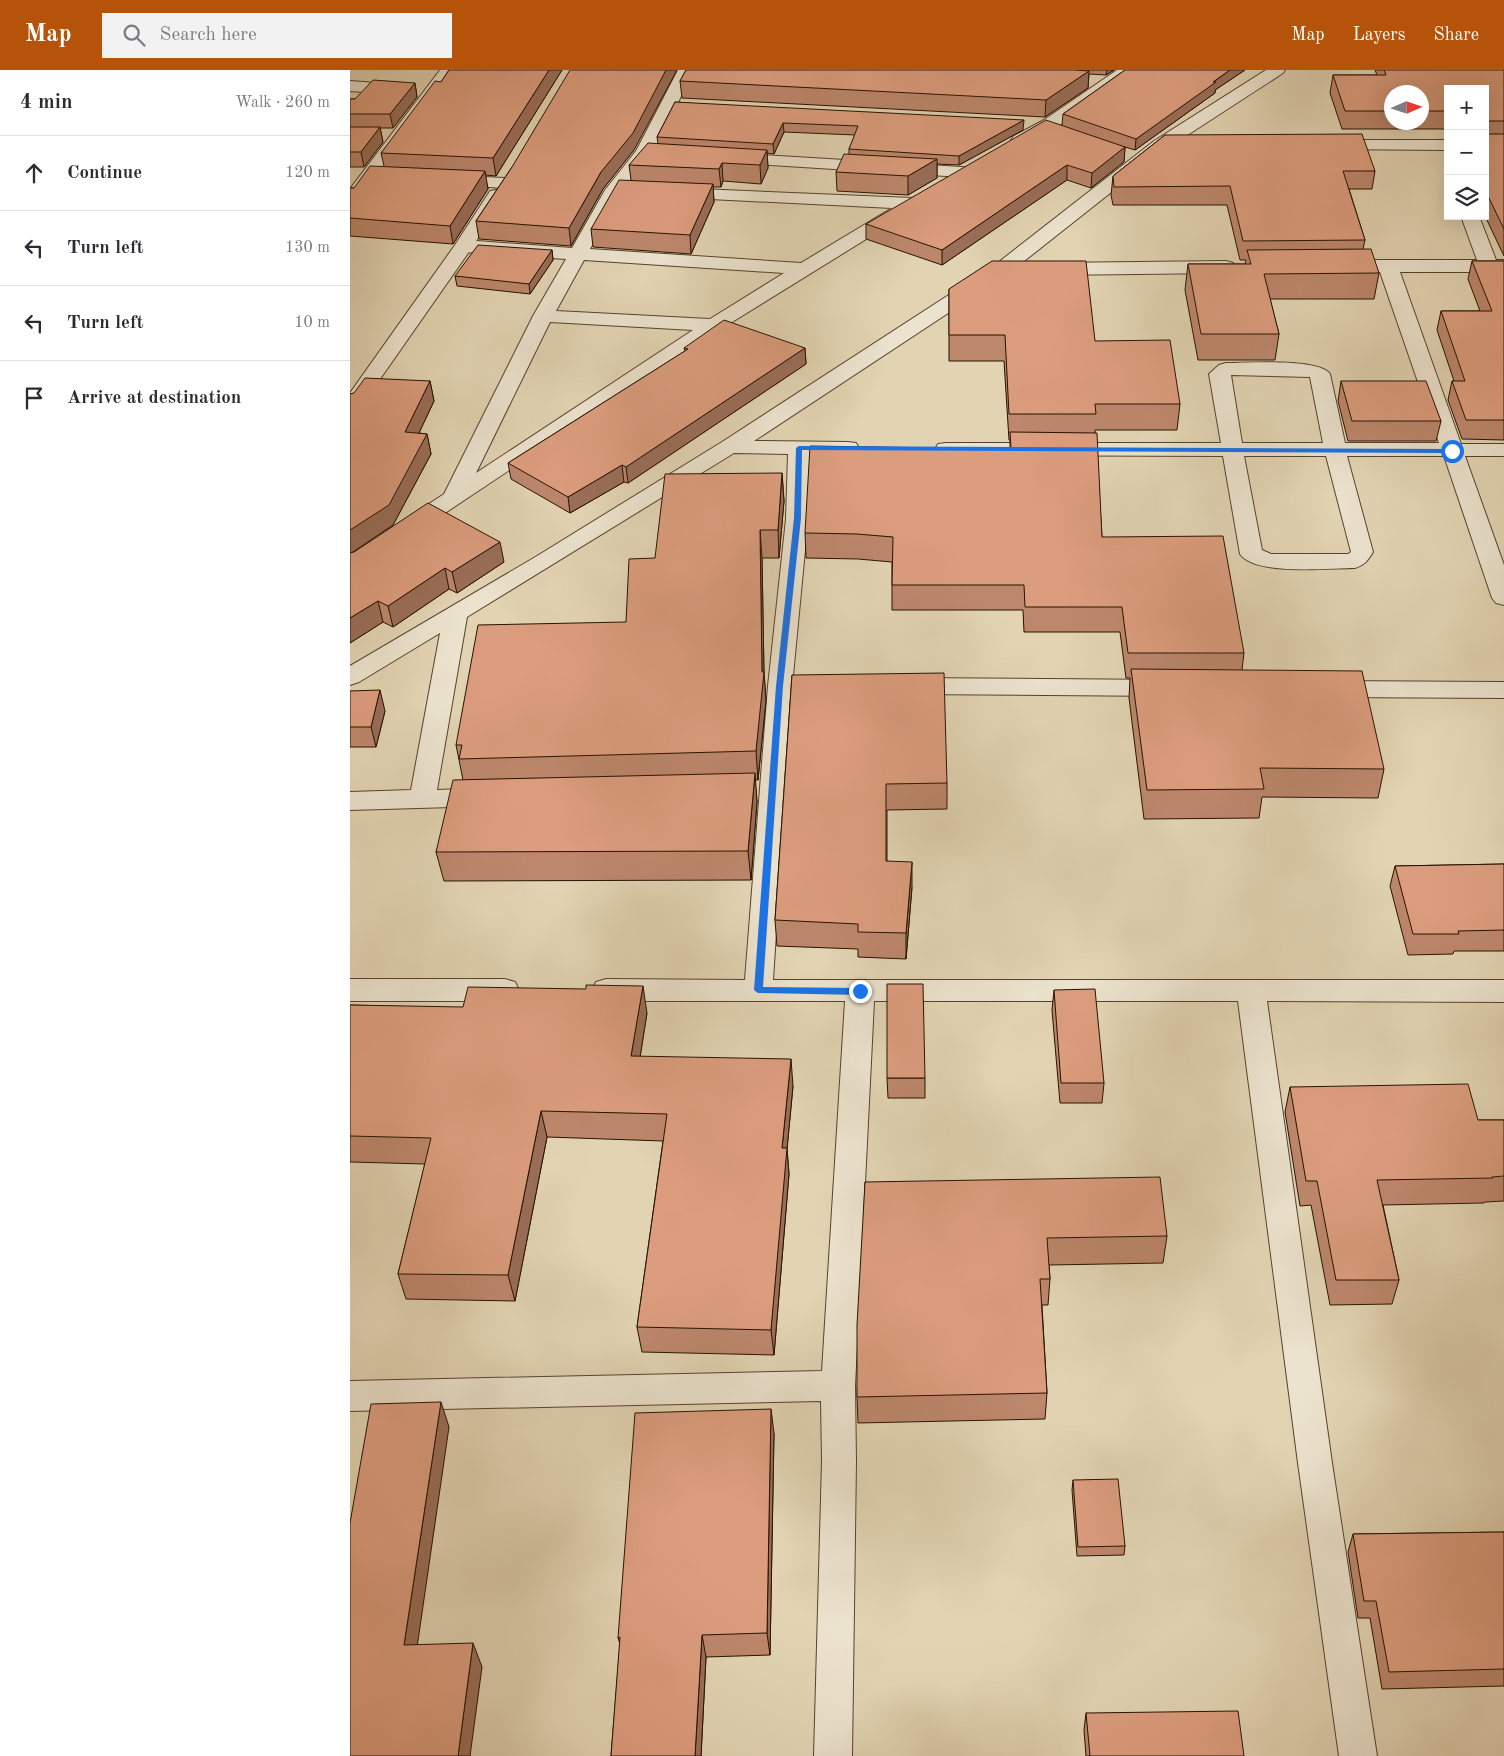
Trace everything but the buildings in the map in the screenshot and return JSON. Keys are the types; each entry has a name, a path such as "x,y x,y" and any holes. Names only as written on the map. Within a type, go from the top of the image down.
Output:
{"street":[{"path":"350,201 359,176 399,135 448,70"},
{"path":"454,497 543,316 614,190 644,153 686,70"},
{"path":"1002,150 1047,126 1108,82 1128,70"},
{"path":"350,677 554,556 730,447 1002,269 1133,158 1160,145 1277,70"},
{"path":"1088,81 1108,82"},
{"path":"350,86 432,91"},
{"path":"669,104 689,105"},
{"path":"1021,122 1047,126 1067,136"},
{"path":"379,135 399,135"},
{"path":"1160,145 1189,145"},
{"path":"1316,145 1444,150"},
{"path":"644,153 663,154"},
{"path":"350,566 714,325 970,168 713,157"},
{"path":"350,408 464,246 514,167"},
{"path":"359,176 387,177"},
{"path":"426,179 504,183"},
{"path":"614,190 634,191"},
{"path":"654,192 912,203"},
{"path":"1319,266 1497,266 1472,220"},
{"path":"464,246 579,252 804,269"},
{"path":"1388,266 1504,598"},
{"path":"1002,269 1240,267"},
{"path":"543,316 714,325"},
{"path":"1226,369 1310,370 1320,374 1336,451 1362,552 1355,561 1268,560 1251,554 1219,374 1226,369"},
{"path":"730,447 868,448"},
{"path":"758,990 761,791 790,686 799,448"},
{"path":"927,448 1336,451 1504,450"},
{"path":"422,799 456,614"},
{"path":"889,686 1187,688"},
{"path":"1306,689 1504,690"},
{"path":"350,801 512,797"},
{"path":"350,990 529,990"},
{"path":"579,990 1504,991"},
{"path":"1251,990 1313,1453 1358,1756"},
{"path":"833,1756 839,1461 838,1386 860,991"},
{"path":"350,1396 838,1386"}],"route":[{"path":"860,991 758,990 771,791 797,518 799,448 1452,451"}]}
